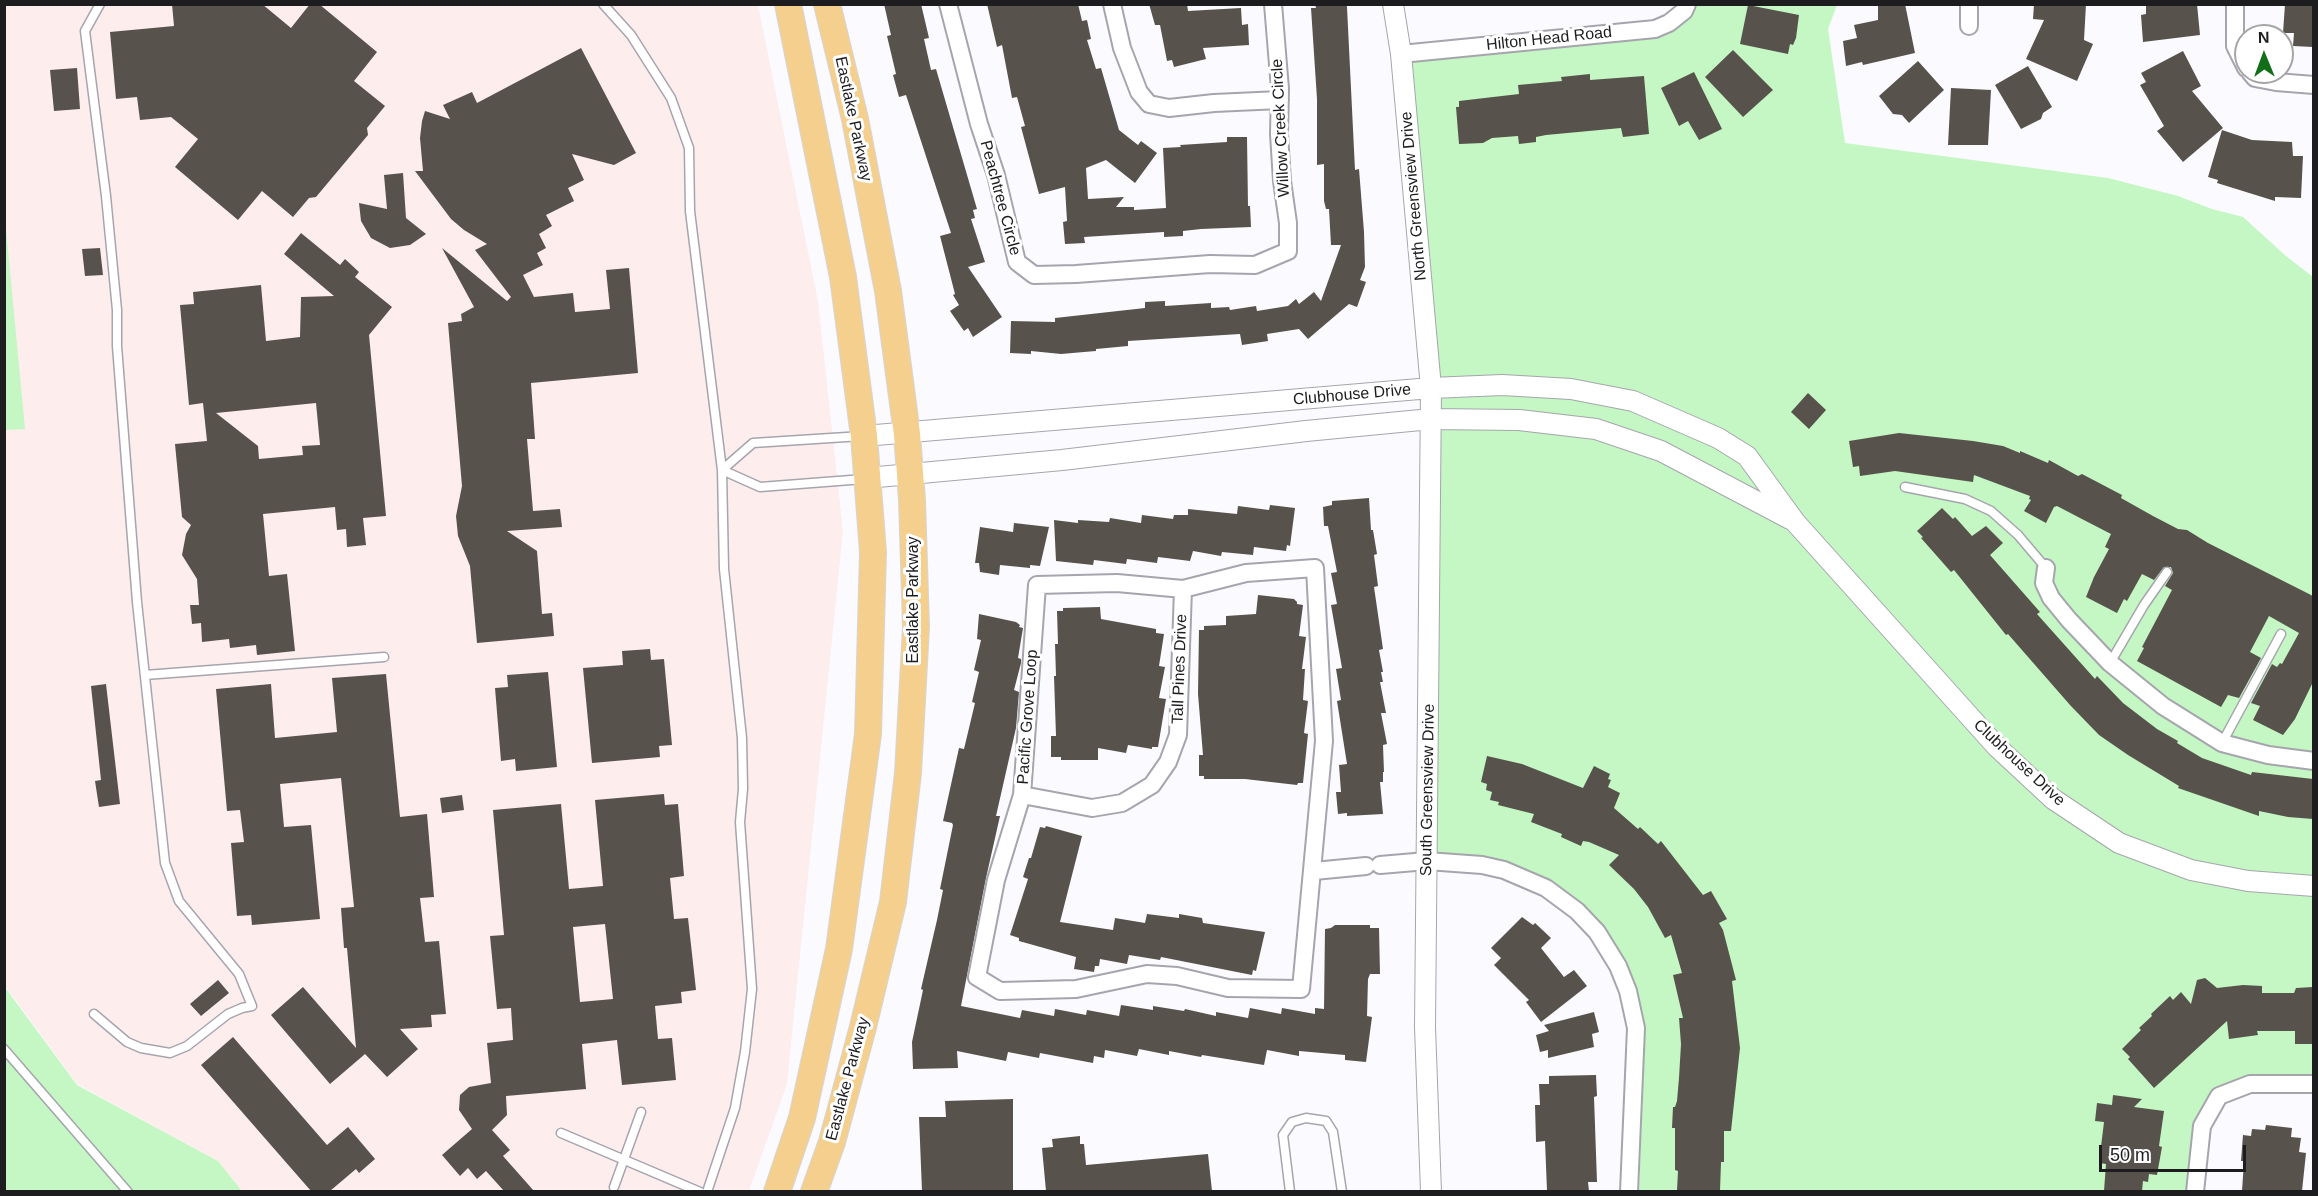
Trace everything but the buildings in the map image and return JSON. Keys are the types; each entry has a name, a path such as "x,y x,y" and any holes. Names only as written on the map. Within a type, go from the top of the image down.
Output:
{"main road":[{"path":"777,1191 802,1118 839,948 868,734 873,552 864,436 843,277 788,4"},
{"name":"Eastlake Parkway","path":"814,1191 832,1142 893,902 908,773 916,627 907,434 888,291 855,119 827,4"}],"street":[{"name":"Peachtree Circle","path":"948,4 979,124 996,175 1017,262 1035,275 1076,274 1210,264 1256,265 1287,251"},
{"path":"1112,4 1122,48 1139,92 1149,104 1169,108 1280,100"},
{"name":"Willow Creek Circle","path":"1273,4 1280,100 1279,134 1288,223 1287,251"},
{"name":"North Greensview Drive","path":"1393,4 1401,54 1431,388"},
{"name":"Hilton Head Road","path":"1401,54 1655,28 1670,23 1684,11 1687,4"},
{"path":"1969,4 1969,26"},
{"path":"2235,4 2235,24"},
{"path":"2294,83 2313,85"},
{"name":"Clubhouse Drive","path":"864,436 1431,388 1502,385 1559,388 1633,400 1718,438 1747,456 1795,522 1996,747 2053,799 2119,843 2191,870 2248,881 2313,886"},
{"name":"South Greensview Drive","path":"1431,388 1425,1027 1431,1191"},
{"name":"Clubhouse Drive","path":"867,478 1431,419 1519,420 1596,429 1661,451 1795,522"},
{"name":"Pacific Grove Loop","path":"1315,568 1324,741 1302,989 1228,988 1177,976 1148,974 1076,989 1000,991 977,977 996,880 1022,795 1037,585 1118,583 1183,589 1246,573 1315,568"},
{"path":"2046,568 2044,583 2051,598 2069,620 2110,663 2163,706 2222,743 2268,755 2313,761"},
{"name":"Tall Pines Drive","path":"1022,795 1092,808 1122,803 1152,785 1168,762 1178,735 1183,589"},
{"path":"1314,871 1427,861 1482,865 1504,870 1546,888 1577,911 1597,932 1611,952 1628,991 1636,1028 1629,1191"},
{"path":"2195,1191 2202,1126 2218,1096 2250,1084 2313,1084"}],"lane":[{"path":"94,1014 127,1042 141,1048 170,1053 187,1046 228,1014 252,1006 239,974 179,901 165,863 145,675 112,264 85,32 100,4"},
{"path":"603,4 631,35 671,98 689,148 690,211 722,470 724,569 742,738 743,789 740,822 752,989 746,1052 735,1108 707,1191"},
{"path":"722,470 753,443 864,436"},
{"path":"722,470 760,487 867,478"},
{"path":"1905,488 1965,499 1991,511 2018,535 2046,568"},
{"path":"2110,663 2144,605 2167,572"},
{"path":"2222,743 2281,634"},
{"path":"145,675 384,657"},
{"path":"4,1049 128,1191"},
{"path":"614,1187 641,1112"},
{"path":"1290,1191 1283,1135 1292,1122 1306,1118 1326,1121 1333,1132 1342,1191"},
{"path":"561,1133 700,1191"}],"shaded area":[{"path":"4,5 758,5 818,301 843,531 787,1084 749,1191 242,1191 218,1161 77,1084 5,986"}],"green space":[{"path":"1696,5 1837,5 1828,29 1845,143 2108,178 2178,196 2212,209 2243,217 2313,277 2313,1090 2255,1091 2239,1095 2224,1103 2214,1118 2209,1132 2201,1191 1639,1191 1645,1032 1631,973 1616,946 1597,923 1576,904 1468,866 1436,872 1437,472 1398,54 1666,29 1688,15"},
{"path":"4,208 25,429 5,430 4,430"},
{"path":"4,986 77,1085 218,1161 242,1191 5,1191"}]}
